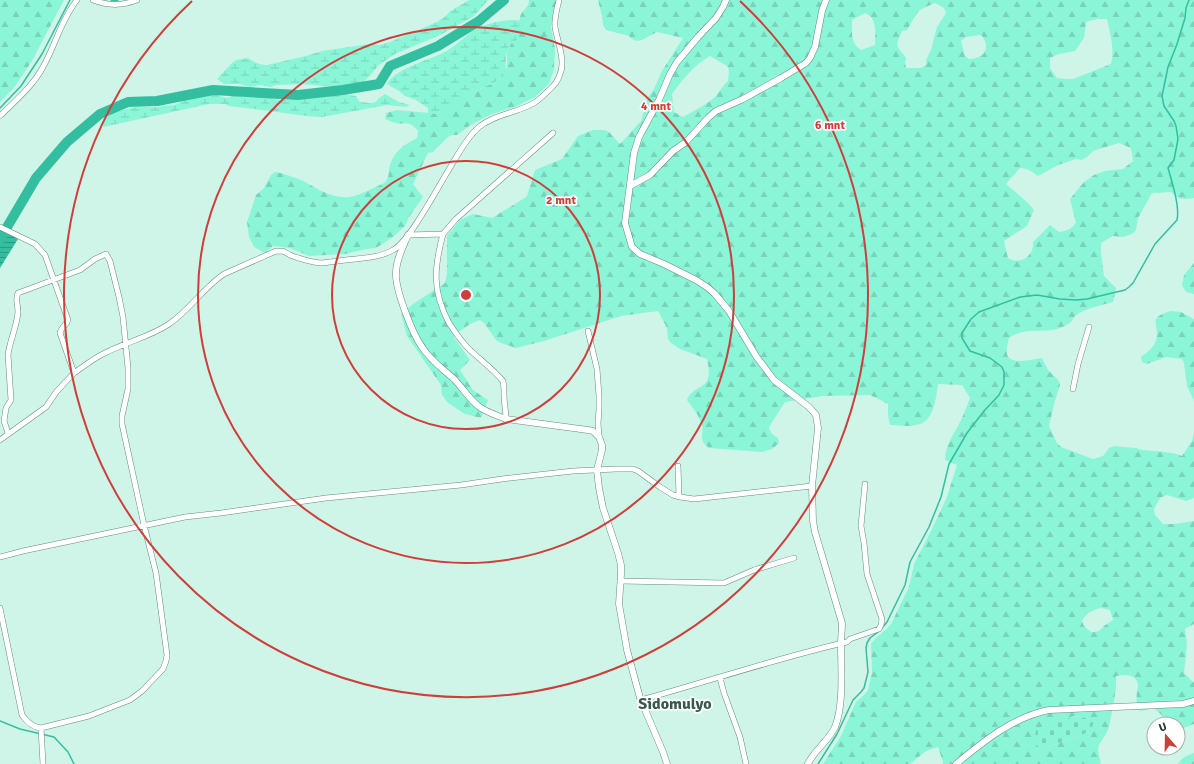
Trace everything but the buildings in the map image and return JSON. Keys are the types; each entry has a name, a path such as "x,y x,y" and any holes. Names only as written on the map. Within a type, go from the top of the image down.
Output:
{"street":[{"path":"0,116 27,88 43,68 61,28 77,0"},
{"path":"93,0 111,5 137,0"},
{"path":"559,0 555,27 560,52 562,68 561,74 550,89 535,102 496,117 476,130 455,159 410,235 398,261 395,274 403,304 420,344 427,354 481,408 496,416 588,430 599,434"},
{"path":"726,0 724,7 716,18 677,62 639,137 634,153 625,223 632,247 640,254 696,280 707,287 723,303 730,311 756,356 774,380 809,407 816,415 818,428 812,486 814,526 842,623 841,693 835,727 815,752 808,764"},
{"path":"630,186 650,175 673,151 686,142 716,111 743,99 806,63 815,47 822,11 826,0"},
{"path":"506,418 504,395 505,387 503,382 458,338 440,304 436,288 437,256 443,234 456,219 553,133"},
{"path":"0,227 35,244 45,255 68,321 60,333 74,373"},
{"path":"0,440 46,407 56,391 74,373 95,359 169,324 188,309 204,291 224,274 276,251 285,251 311,262 321,263 366,258 384,254 394,250 410,235 443,234"},
{"path":"0,608 22,715 28,723 41,730 89,716 130,700 137,696 163,670 167,654 156,573 122,424 122,416 129,379 123,316 107,254 95,259 80,270 19,292 17,295 17,316 8,355 11,401 6,408 4,421 8,433"},
{"path":"1073,389 1078,364 1090,327"},
{"path":"588,331 597,369 599,410 598,423 602,450 597,470 599,488 621,565 619,604 627,650 641,700 667,764"},
{"path":"678,466 679,497"},
{"path":"0,557 185,516 221,513 326,498 461,485 553,473 616,468 633,469 660,487 679,497 694,499 812,486"},
{"path":"641,700 720,678 773,661 847,642 850,639 880,628 882,622 867,574 861,526 865,484"},
{"path":"621,581 724,583 754,570 794,558"},
{"path":"720,678 740,737 746,764"},
{"path":"956,764 1006,727 1035,713 1049,710 1183,704 1194,701"},
{"path":"41,730 43,764"}],"green space":[{"path":"0,0 64,0 32,61 14,88 0,102"},
{"path":"469,0 488,0 474,16 440,35 395,54 379,65 364,82 347,86 333,87 302,84 276,85 271,87 260,85 250,87 240,84 224,84 217,79 236,60 248,58 257,63 267,65 322,51 370,44 380,45 390,42 437,22 449,12"},
{"path":"529,0 558,0 551,27 555,49 554,69 549,84 535,97 517,106 492,114 472,124 457,135 448,137 433,152 428,153 413,184 423,197 409,217 405,226 393,237 376,248 345,254 309,256 290,248 273,246 265,253 254,247 249,237 247,222 256,195 264,188 271,175 275,172 285,174 301,180 330,195 343,197 358,195 384,183 388,177 390,165 394,155 404,146 417,138 418,131 410,124 395,123 385,119 386,113 397,110 441,114 470,93 496,82 507,67 507,51 520,31 520,16"},
{"path":"598,0 1194,0 1194,198 1181,199 1171,192 1152,193 1138,218 1136,230 1132,234 1123,237 1113,236 1101,243 1104,276 1116,288 1113,302 1083,311 1075,316 1070,323 1057,329 1026,331 1015,335 1009,338 1007,354 1009,358 1017,361 1042,358 1048,370 1059,381 1060,385 1049,426 1057,443 1061,447 1093,459 1103,456 1109,448 1114,446 1165,452 1182,456 1192,441 1194,432 1194,498 1186,501 1167,495 1160,498 1154,509 1155,515 1163,524 1194,521 1194,624 1185,629 1187,644 1184,673 1194,683 1194,724 1186,727 1186,716 1163,716 1154,708 1141,711 1137,709 1137,682 1133,677 1127,675 1116,676 1116,687 1109,727 1099,745 1098,750 1101,764 943,764 938,747 926,751 910,764 823,764 841,736 856,702 868,690 872,672 871,644 891,624 909,587 914,564 947,497 957,465 945,460 946,449 963,416 970,398 962,385 938,384 935,403 930,415 927,420 916,425 890,425 888,404 870,395 823,396 785,402 769,427 772,434 778,438 779,443 772,449 762,452 709,448 703,442 703,429 700,419 687,400 692,393 706,382 708,378 709,368 707,359 680,349 671,343 668,339 667,328 658,311 621,316 544,341 516,348 496,340 484,323 480,320 470,324 453,336 470,360 460,370 473,390 488,400 481,418 465,414 448,403 442,395 441,385 407,336 401,314 413,304 445,283 447,273 447,236 460,220 473,214 492,218 527,196 535,170 562,159 578,136 593,130 604,130 609,132 620,144 641,121 647,99 654,89 662,71 683,38 657,32 637,41 629,36 606,30 603,25","holes":["935,3 944,8 946,13 937,27 931,50 926,60 926,65 921,68 906,68 906,58 898,48 897,43 902,31 907,30 914,17 920,10","865,13 872,18 875,26 875,45 861,50 857,47 852,37 852,20","1097,19 1107,19 1112,47 1111,64 1073,79 1057,78 1050,68 1050,58 1059,54 1075,51 1084,38 1086,22","981,35 986,43 986,49 982,55 969,59 965,56 961,41 966,37","710,56 727,66 729,71 728,81 716,96 700,108 683,117 674,112 672,94 693,68","1119,143 1131,148 1133,161 1123,169 1105,171 1094,175 1084,182 1070,199 1076,223 1073,227 1059,232 1050,225 1033,242 1032,251 1026,258 1017,261 1008,258 1004,241 1027,226 1034,210 1006,184 1020,168 1028,169 1038,176 1058,165 1076,159 1081,160 1086,158 1093,151","1101,608 1110,610 1113,620 1099,631 1091,632 1084,626 1082,621 1090,612","1073,716 1087,718 1089,732 1047,747 1039,748 1037,744 1061,722"]},
{"path":"507,20 520,21 520,31 517,40 512,42 507,50 505,69 500,80 470,93 456,105 441,114 428,113 428,108 416,100 405,96 387,84 392,78 406,68 441,54 480,27"},
{"path":"212,93 226,98 238,94 258,95 279,100 307,99 335,93 356,96 360,102 371,103 376,102 385,94 399,102 410,105 406,107 387,105 322,117 229,106 225,104 209,104 103,127 104,120 114,112 137,107 174,105 190,97"},
{"path":"1194,263 1194,294 1186,292 1182,285 1184,275"},
{"path":"1171,311 1181,312 1194,319 1194,401 1187,386 1184,363 1182,359 1166,357 1147,364 1142,362 1141,357 1151,349 1157,337 1156,320 1163,314"},
{"path":"1073,716 1087,718 1093,717 1093,725 1089,732 1039,749 1035,736 1036,730 1061,722"},
{"path":"1194,753 1194,764 1178,764 1183,758"}],"shaded area":[{"path":"0,229 18,239 0,268"}],"waterway":[{"path":"0,108 21,86 42,54 70,0"},
{"path":"111,0 118,0"},
{"path":"0,239 36,178 67,142 100,114 128,102 157,101 213,90 298,95 379,84 390,66 438,46 479,21 504,0"},
{"path":"882,628 887,622 905,585 910,562 929,527 941,497 949,464 967,433 999,395 1004,385 1004,372 1002,367 990,358 970,351 962,338 962,333 971,319 979,312 1020,297 1037,295 1076,300 1087,299 1125,290 1133,283 1155,244 1177,220 1177,202 1168,168 1174,160 1178,139 1176,126 1164,106 1162,96 1168,67 1177,44 1189,0"},
{"path":"818,764 837,734 853,700 864,688 868,672 867,643 870,638 878,632"},
{"path":"0,721 20,729 54,737 68,752 74,764"}],"district":[{"name":"Sidomulyo","path":"675,704"}]}
